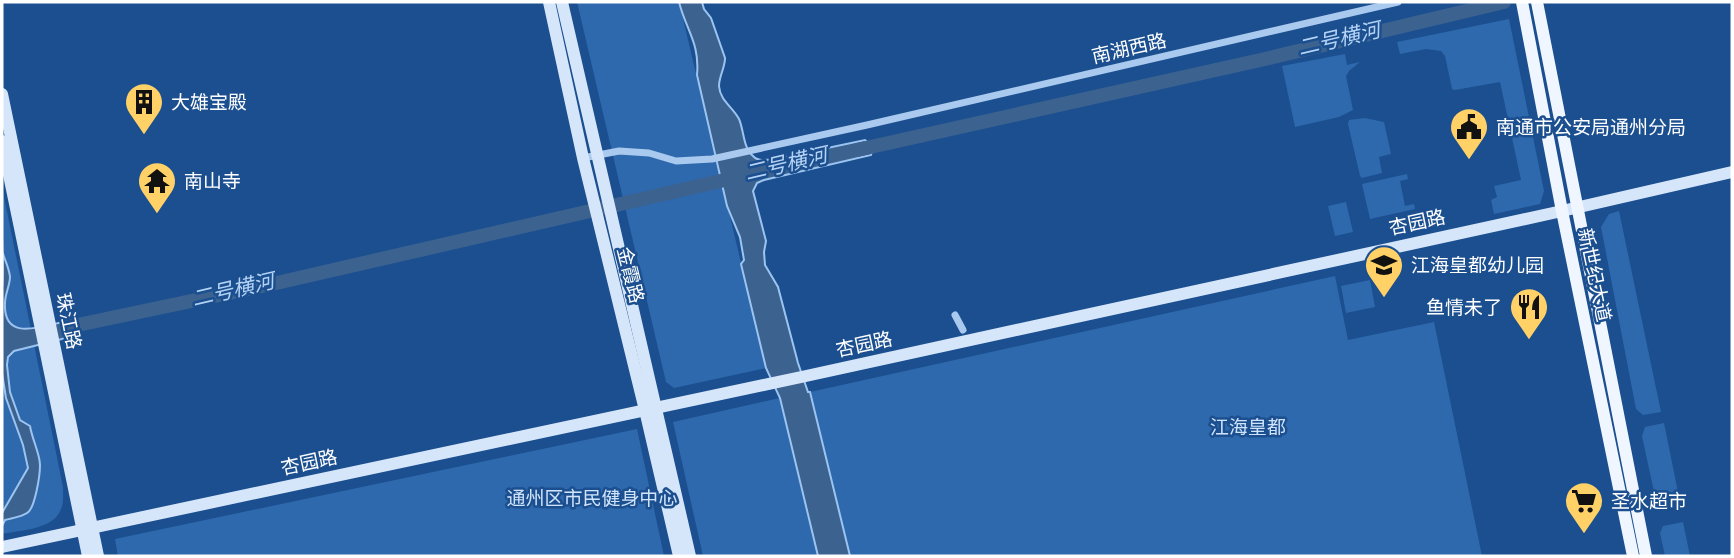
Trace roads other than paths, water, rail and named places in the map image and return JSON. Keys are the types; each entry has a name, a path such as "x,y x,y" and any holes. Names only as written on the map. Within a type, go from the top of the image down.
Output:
{"main road":[{"name":"新世纪大道","path":"1522,2 1633,556"},
{"name":"新世纪大道","path":"1537,2 1646,556"}],"street":[{"name":"金霞路","path":"549,2 597,217 690,556"},
{"name":"金霞路","path":"562,2 611,216 679,556"},
{"name":"南湖西路","path":"583,158 619,151 649,153 676,160 712,159 1398,2"},
{"name":"珠江路","path":"2,94 43,319"},
{"name":"珠江路","path":"2,142 49,346 87,529 88,556"},
{"name":"杏园路","path":"2,547 771,384 1732,172"},
{"path":"955,315 963,330"},
{"name":"珠江路","path":"87,529 98,556"}],"water":[{"path":"679,2 702,2 711,18 725,58 719,82 720,91 739,119 747,148 755,158 775,159 865,140 873,147 871,155 764,180 757,183 753,191 766,241 765,265 778,287 798,363 810,392 850,556 818,556 780,398 766,368 741,264 744,260 740,237 727,206 697,75 694,45"},
{"path":"2,252 10,277 5,303 10,323 17,328 26,329 67,321 70,337 14,351 8,357 10,392 20,420 30,426 40,465 30,510 22,516 5,520 2,526 2,513 28,468 23,445 6,398 2,373"}],"waterway":[{"name":"二号横河","path":"857,150 1265,59 1504,2"},
{"name":"二号横河","path":"68,327 281,282 738,177"}],"place":[{"name":"大雄宝殿","path":"144,136"},
{"name":"南通市公安局通州分局","path":"1469,161"},
{"name":"南山寺","path":"157,215"},
{"name":"江海皇都幼儿园","path":"1384,299"},
{"name":"鱼情未了","path":"1529,341"},
{"name":"圣水超市","path":"1584,535"}],"park label":[{"name":"江海皇都","path":"1248,427"},
{"name":"通州区市民健身中心","path":"592,498"}]}
